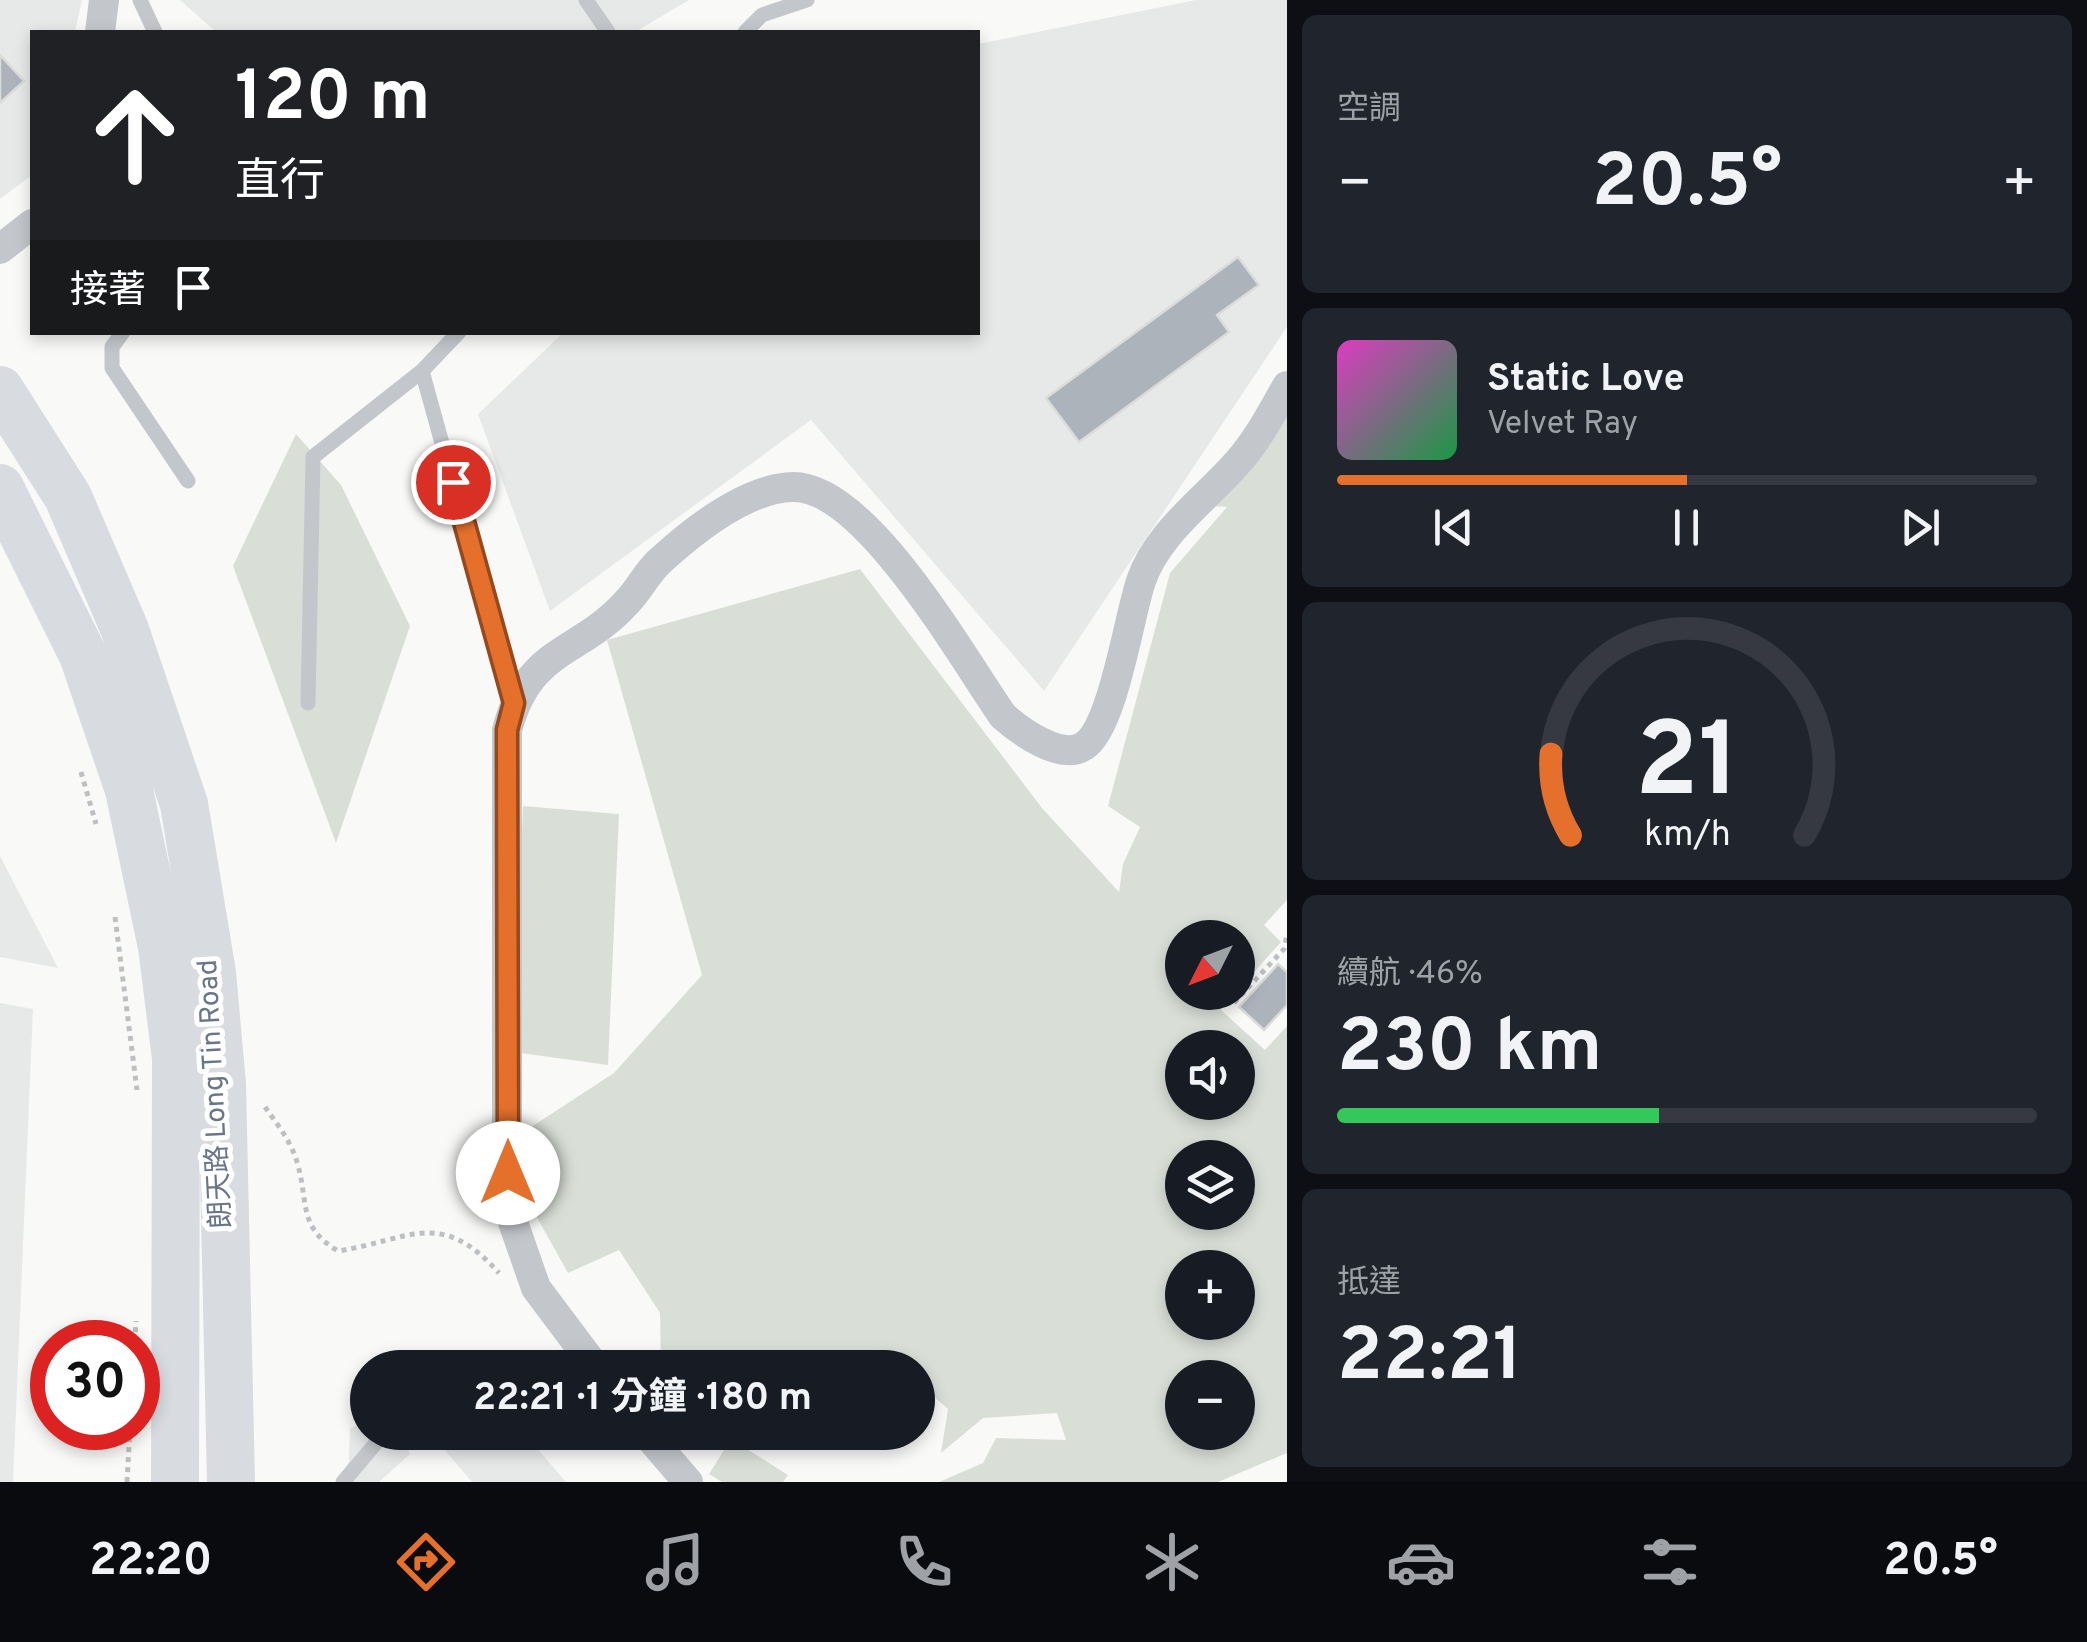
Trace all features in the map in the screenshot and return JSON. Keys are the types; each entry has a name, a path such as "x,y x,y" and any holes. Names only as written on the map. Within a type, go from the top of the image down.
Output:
{"main road":[{"name":"朗天路 Long Tin Road","path":"0,390 68,498 125,630 184,804 212,973 222,1084 231,1482"},
{"name":"朗天路 Long Tin Road","path":"0,488 83,655 130,790 162,947 176,1058 175,1482"}],"street":[{"path":"100,30 104,0"},
{"path":"0,249 30,226"},
{"path":"582,1350 536,1288 507,1204 507,730 514,703 540,666 614,616 660,561 732,507 762,493 794,486 822,494 873,531 1002,716 1023,734 1069,751 1082,748 1101,724 1142,577 1162,543 1240,461 1287,386"},
{"path":"660,1450 688,1482"}],"lane":[{"path":"140,0 154,30"},
{"path":"586,0 607,30"},
{"path":"747,30 762,14 807,0"},
{"path":"121,335 112,347 112,368 188,481"},
{"path":"308,703 313,457 422,371 456,335"},
{"path":"422,371 514,703"},
{"path":"343,1482 370,1450"}],"path":[{"path":"77,759 98,830"},
{"path":"113,903 134,1038 137,1095"},
{"path":"1255,981 1285,950 1287,935"},
{"path":"264,1107 297,1162 305,1214 318,1240 338,1252 429,1229 462,1238 519,1289 536,1288"},
{"path":"136,1320 137,1304"},
{"path":"127,1482 129,1450"}],"shaded area":[{"path":"0,0 82,0 75,30 30,30 30,176 0,199"},
{"path":"180,0 689,0 638,30 214,30"},
{"path":"1196,0 1287,0 1287,327 1044,691 811,420 550,611 478,414 561,335 980,335 980,44"},
{"path":"1287,390 1287,900 1264,925 1281,942 1255,971 1255,920 1165,920 1165,1010 1221,1010 1243,1030 1165,1030 1165,1120 1255,1120 1255,1041 1265,1050 1287,1026 1287,1453 1218,1482 939,1482 983,1463 996,1438 1066,1440 1057,1413 983,1418 941,1453 948,1409 935,1398 935,1350 661,1350 660,1313 619,1250 568,1273 530,1205 522,1133 614,1073 702,975 607,640 860,569 1042,808 1119,892 1123,864 1140,827 1108,806 1170,573 1227,507 1196,505"},
{"path":"296,434 341,485 410,626 336,843 233,566"},
{"path":"523,806 619,814 608,1065 513,1052"},
{"path":"0,856 58,968 0,957"},
{"path":"0,1003 33,1009 13,1482 0,1482"},
{"path":"350,1428 350,1450 408,1450 410,1454 379,1482 348,1482"},
{"path":"445,1450 539,1450 566,1482 472,1482"},
{"path":"724,1450 748,1450 788,1475 783,1482 722,1482 709,1474"}],"building":[{"path":"0,55 24,81 0,103"},
{"path":"1238,257 1259,285 1217,315 1229,332 1079,442 1046,398"},
{"path":"1278,964 1287,972 1287,1005 1264,1030 1242,1010 1255,1010 1255,989"}],"route":[{"path":"453,482 514,703 507,730 508,1173"}]}
